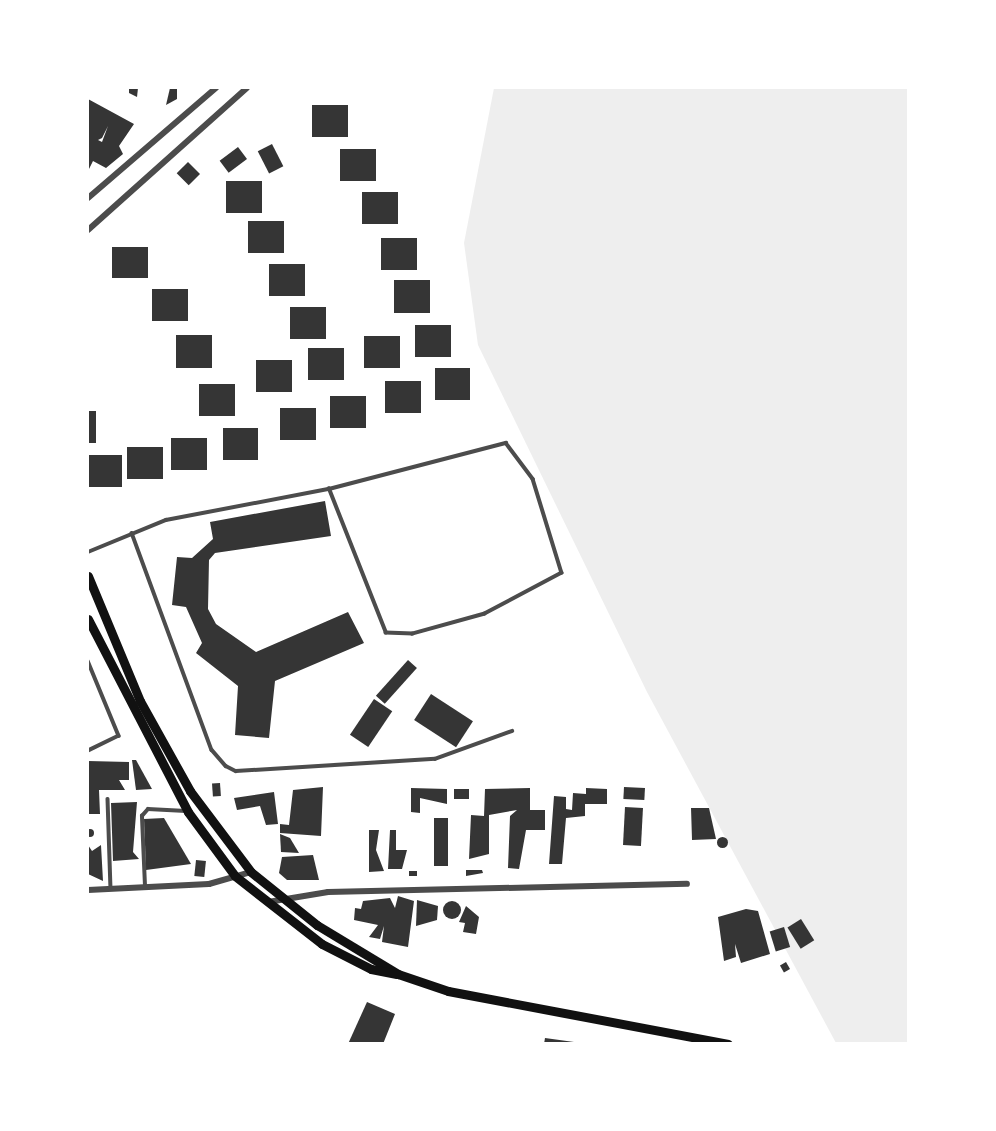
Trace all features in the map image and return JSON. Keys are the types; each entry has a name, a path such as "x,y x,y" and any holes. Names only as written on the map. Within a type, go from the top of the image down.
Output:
{"main road":[{"path":"88,576 168,752 251,872 283,898 398,974"},
{"path":"88,619 188,811 235,876 266,902 346,957 460,993 728,1044"}],"street":[{"path":"88,198 216,88"},
{"path":"88,230 247,88"},
{"path":"88,890 145,888 251,872"},
{"path":"266,902 283,898 687,884"}],"lane":[{"path":"88,552 131,533 225,506 329,489 512,445 533,479 562,573 463,621 398,637 386,633 329,489"},
{"path":"131,533 212,750 226,766 236,771 435,759 512,731"},
{"path":"88,661 119,736 88,751"},
{"path":"108,799 111,890"},
{"path":"145,888 142,817 148,809 188,811"}],"shaded area":[{"path":"494,88 908,88 908,1043 836,1043 647,692 478,345 464,243"}],"building":[{"path":"129,88 138,88 137,97 129,93"},
{"path":"170,88 177,88 177,99 166,105"},
{"path":"88,99 134,124 119,146 123,154 106,168 93,161 88,171"},
{"path":"312,105 348,105 348,137 312,137"},
{"path":"272,144 283,166 269,174 258,151"},
{"path":"238,147 247,159 229,173 220,161"},
{"path":"340,149 376,149 376,181 340,181"},
{"path":"188,162 200,174 189,185 177,173"},
{"path":"226,181 262,181 262,213 226,213"},
{"path":"362,192 398,192 398,224 362,224"},
{"path":"248,221 284,221 284,253 248,253"},
{"path":"381,238 417,238 417,270 381,270"},
{"path":"112,247 148,247 148,278 112,278"},
{"path":"269,264 305,264 305,296 269,296"},
{"path":"394,280 430,280 430,313 394,313"},
{"path":"152,289 188,289 188,321 152,321"},
{"path":"290,307 326,307 326,339 290,339"},
{"path":"415,325 451,325 451,357 415,357"},
{"path":"176,335 212,335 212,368 176,368"},
{"path":"364,336 400,336 400,368 364,368"},
{"path":"308,348 344,348 344,380 308,380"},
{"path":"256,360 292,360 292,392 256,392"},
{"path":"435,368 470,368 470,400 435,400"},
{"path":"385,381 421,381 421,413 385,413"},
{"path":"199,384 235,384 235,416 199,416"},
{"path":"330,396 366,396 366,428 330,428"},
{"path":"280,408 316,408 316,440 280,440"},
{"path":"88,411 96,411 96,443 88,443"},
{"path":"223,428 258,428 258,460 223,460"},
{"path":"171,438 207,438 207,470 171,470"},
{"path":"127,447 163,447 163,479 127,479"},
{"path":"88,455 122,455 122,487 88,487"},
{"path":"325,501 331,536 215,553 209,560 208,609 216,624 256,652 348,612 364,643 275,681 269,738 235,735 238,686 196,653 202,643 186,607 172,605 177,557 192,558 213,539 210,522"},
{"path":"408,660 417,668 385,704 376,696"},
{"path":"431,694 473,721 456,747 414,720"},
{"path":"374,699 392,711 368,747 350,735"},
{"path":"132,760 136,760 152,789 136,790"},
{"path":"88,761 129,762 129,780 119,780 125,790 99,790 100,814 88,814"},
{"path":"220,783 221,796 213,797 212,784"},
{"path":"323,787 321,836 280,833 280,824 289,825 293,790"},
{"path":"624,787 645,788 644,800 623,799"},
{"path":"411,788 447,789 447,804 420,798 420,813 411,812"},
{"path":"530,788 530,810 545,810 545,830 526,830 519,869 508,868 510,816 517,810 489,815 489,854 469,859 471,815 484,816 485,789"},
{"path":"586,788 607,789 607,804 585,804 585,816 566,818 562,864 549,864 554,796 566,797 566,809 572,810 573,793 586,794"},
{"path":"454,789 469,789 469,799 454,799"},
{"path":"274,792 278,824 266,825 260,806 237,810 234,798"},
{"path":"137,802 133,852 139,859 113,861 111,803"},
{"path":"625,807 643,808 641,846 623,845"},
{"path":"691,808 709,808 716,839 692,840"},
{"path":"164,818 191,864 146,870 144,819"},
{"path":"434,818 448,818 448,866 434,866"},
{"path":"90,829 94,833 90,837 86,833"},
{"path":"369,830 379,830 376,850 384,871 369,872"},
{"path":"390,830 396,830 396,850 407,850 402,869 388,869"},
{"path":"280,834 290,838 299,853 281,852"},
{"path":"722,837 726,838 726,846 722,847 718,846 717,842 718,838"},
{"path":"88,845 92,851 101,845 103,881 88,874"},
{"path":"313,855 319,880 287,880 279,873 282,857"},
{"path":"196,860 206,861 204,877 194,876"},
{"path":"466,870 482,870 483,873 466,876"},
{"path":"409,871 417,871 417,876 409,876"},
{"path":"398,896 414,901 408,947 382,942 384,926 380,939 369,937 378,925 354,920 355,908 361,909 363,901 390,898 395,908"},
{"path":"417,900 438,906 437,920 416,926"},
{"path":"448,901 456,901 461,910 459,917 448,919 443,914 443,906"},
{"path":"466,906 479,917 476,934 463,932 465,923 459,922"},
{"path":"746,909 758,911 770,954 741,963 735,944 736,957 724,961 718,917"},
{"path":"801,919 814,940 801,949 787,927"},
{"path":"784,927 790,947 776,951 770,931"},
{"path":"786,962 790,969 784,972 780,965"},
{"path":"367,1002 395,1014 383,1044 348,1044"},
{"path":"545,1038 574,1042 574,1044 544,1044"}]}
